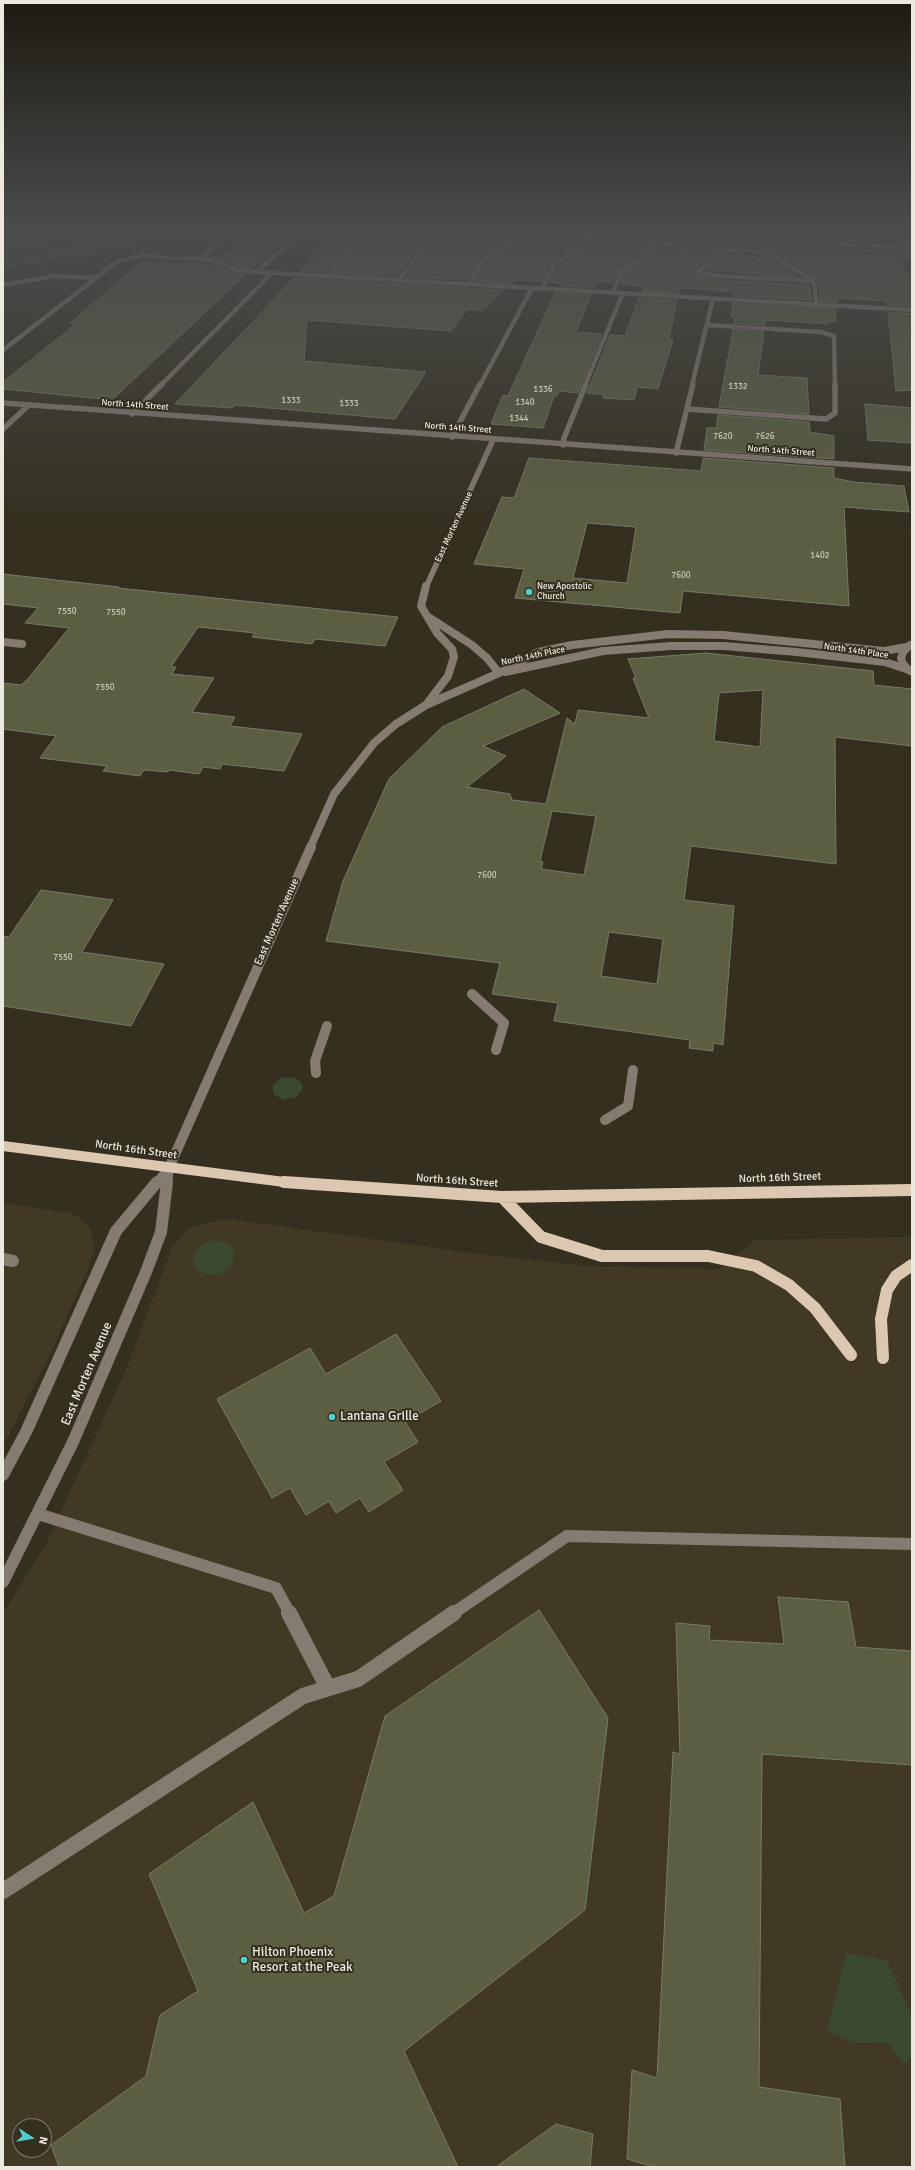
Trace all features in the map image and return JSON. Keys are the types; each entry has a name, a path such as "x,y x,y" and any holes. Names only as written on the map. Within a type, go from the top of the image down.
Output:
{"main road":[{"name":"North 16th Street","path":"3,1146 169,1168 295,1182 502,1197 828,1190 912,1190"},
{"path":"502,1197 541,1237 602,1256 708,1256 756,1266 789,1285 815,1308 851,1355"},
{"path":"883,1358 881,1319 887,1290 896,1276 912,1265"}],"street":[{"path":"3,350 30,329"},
{"path":"132,414 216,329"},
{"path":"452,437 510,329"},
{"path":"563,445 564,438 608,329"},
{"path":"676,453 706,329"},
{"path":"687,409 826,418 835,413 834,336 821,332 776,329"},
{"name":"North 14th Street","path":"3,404 912,469"},
{"path":"3,429 29,406"},
{"name":"East Morten Avenue","path":"426,705 448,676 454,657 452,649 436,633 421,606 426,587 493,440"},
{"path":"426,615 456,633 472,645 487,658 499,673"},
{"name":"North 14th Place","path":"499,673 538,652 594,641 668,634 763,638 884,651 910,646"},
{"path":"3,642 22,644"},
{"name":"North 14th Place","path":"499,673 603,651 671,646 724,646 797,652 885,662 910,671"},
{"name":"North 14th Place","path":"910,646 901,658 910,671"},
{"name":"East Morten Avenue","path":"3,1475 26,1432 116,1231 169,1168 334,794 374,743 396,724 426,705 499,673"},
{"path":"472,994 504,1023 496,1050"},
{"path":"316,1073 315,1061 327,1026"},
{"path":"605,1120 628,1106 633,1070"},
{"name":"East Morten Avenue","path":"3,1582 73,1442 161,1232 169,1168"},
{"path":"38,1514 276,1588 328,1688"},
{"path":"3,1891 303,1696 358,1679 567,1536 912,1544"}],"shaded area":[{"path":"282,1077 295,1078 301,1082 303,1088 297,1097 284,1100 273,1094 273,1085"},
{"path":"3,1203 71,1213 83,1220 91,1231 95,1246 89,1267 45,1365 3,1445"},
{"path":"229,1219 479,1254 586,1266 720,1269 755,1240 912,1237 912,2167 3,2167 3,1613 46,1544 125,1372 172,1248 187,1229 206,1223"},
{"path":"214,1240 230,1244 234,1253 234,1258 230,1267 225,1271 220,1274 208,1275 198,1271 193,1262 195,1252 203,1244"},
{"path":"846,1953 887,1960 912,2017 912,2058 904,2064 887,2042 854,2043 827,2030"}],"building":[{"path":"69,329 187,329 112,400 3,389 3,382"},
{"path":"246,329 306,329 304,361 426,372 395,419 235,405 232,408 175,404"},
{"path":"428,329 452,329 451,331"},
{"path":"538,329 577,329 576,332 602,334 578,393 559,391 557,396 554,396 543,428 491,424 503,395 508,396"},
{"path":"627,329 671,329 669,339 673,340 658,389 637,387 634,400 603,398 604,395 587,393 610,335 625,336"},
{"path":"890,329 912,329 912,390 896,391"},
{"path":"733,330 764,332 758,375 807,378 809,414 719,407"},
{"path":"865,404 912,408 912,443 868,440"},
{"path":"718,415 809,422 810,432 834,436 834,459 704,450 707,428 716,428"},
{"path":"529,458 701,471 703,458 834,468 834,478 854,482 904,486 909,512 844,507 849,606 683,591 680,613 515,598 524,569 474,564 502,497 514,498","holes":["587,523 636,527 627,583 573,578"]},
{"path":"3,574 119,587 118,588 398,617 385,646 315,639 312,644 252,637 255,633 198,627 171,667 176,667 172,674 214,678 192,712 235,717 230,726 302,734 284,771 222,764 220,769 203,767 199,774 169,770 168,772 144,770 140,776 103,771 107,766 40,758 56,736 3,729 3,683 21,685 27,680 69,628 25,623 38,608 3,604"},
{"path":"706,653 873,671 874,685 912,689 912,746 835,737 836,864 691,846 684,900 734,906 723,1045 713,1043 713,1051 689,1048 690,1040 554,1021 558,1003 492,994 500,963 326,941 343,881 389,779 442,727 524,689 560,713 483,746 506,756 467,787 510,794 512,800 546,804 567,718 575,724 578,710 649,718 633,678 636,678 628,659","holes":["763,690 760,747 714,741 719,693","552,811 596,816 584,875 541,869 543,862 540,861","609,932 663,939 657,984 601,976"]},
{"path":"41,890 113,900 82,952 164,964 131,1026 3,1006 3,936 9,937"},
{"path":"396,1334 441,1401 405,1422 418,1442 384,1462 403,1490 369,1512 360,1498 336,1513 329,1501 306,1515 290,1488 272,1498 217,1399 310,1348 326,1374"},
{"path":"778,1597 848,1602 856,1647 912,1651 912,1765 762,1754 759,2087 840,2099 845,2167 654,2167 627,2159 632,2070 657,2078 673,1752 680,1754 676,1623 710,1626 709,1640 784,1644"},
{"path":"539,1610 608,1718 585,1910 404,2051 458,2167 59,2167 52,2144 146,2076 160,2015 198,1991 149,1874 253,1802 304,1913 334,1896 385,1716"},
{"path":"556,2124 593,2134 590,2167 496,2167"}],"place":[{"name":"New Apostolic Church","path":"529,592"},
{"name":"Lantana Grille","path":"332,1417"},
{"name":"Hilton Phoenix Resort at the Peak","path":"244,1960"}]}
